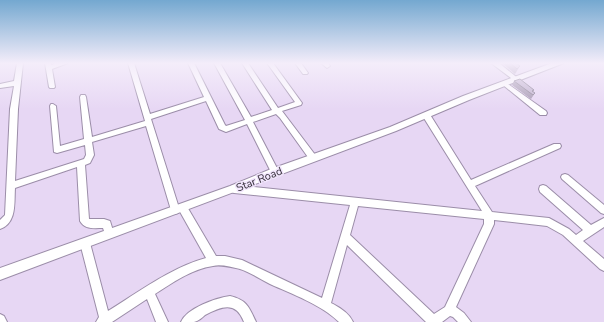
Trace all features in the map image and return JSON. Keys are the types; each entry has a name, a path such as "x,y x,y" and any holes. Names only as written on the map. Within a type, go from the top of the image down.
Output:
{"street":[{"path":"0,225 5,222 9,216 12,138 18,78"},
{"path":"51,78 52,87"},
{"path":"135,78 148,121 179,209 213,261"},
{"path":"198,78 224,129 298,104 299,101 281,78"},
{"path":"225,78 275,172"},
{"path":"255,78 274,108 278,111 313,158"},
{"name":"Star Road","path":"0,274 234,190 275,172 522,78"},
{"path":"0,86 17,82"},
{"path":"505,84 543,113"},
{"path":"10,186 87,161 89,158 88,141 83,97"},
{"path":"53,106 57,150 148,121 208,98"},
{"path":"345,237 434,322 449,310 489,224 488,215 426,114"},
{"path":"470,184 557,146"},
{"path":"81,164 85,221 87,224 107,224 109,234"},
{"path":"565,177 604,210"},
{"path":"543,188 591,231"},
{"path":"234,190 549,222 559,226 604,266"},
{"path":"325,306 355,202"},
{"path":"576,240 604,222"},
{"path":"84,243 103,321 149,292 196,266 213,261 225,261 242,265 325,306 337,312 347,322"},
{"path":"149,292 162,322"},
{"path":"187,322 199,312 210,306 235,302 243,307 250,322"},
{"path":"449,310 457,312 465,322"}],"building":[{"path":"520,79 534,90 532,91 535,93 533,95 514,81"}]}
